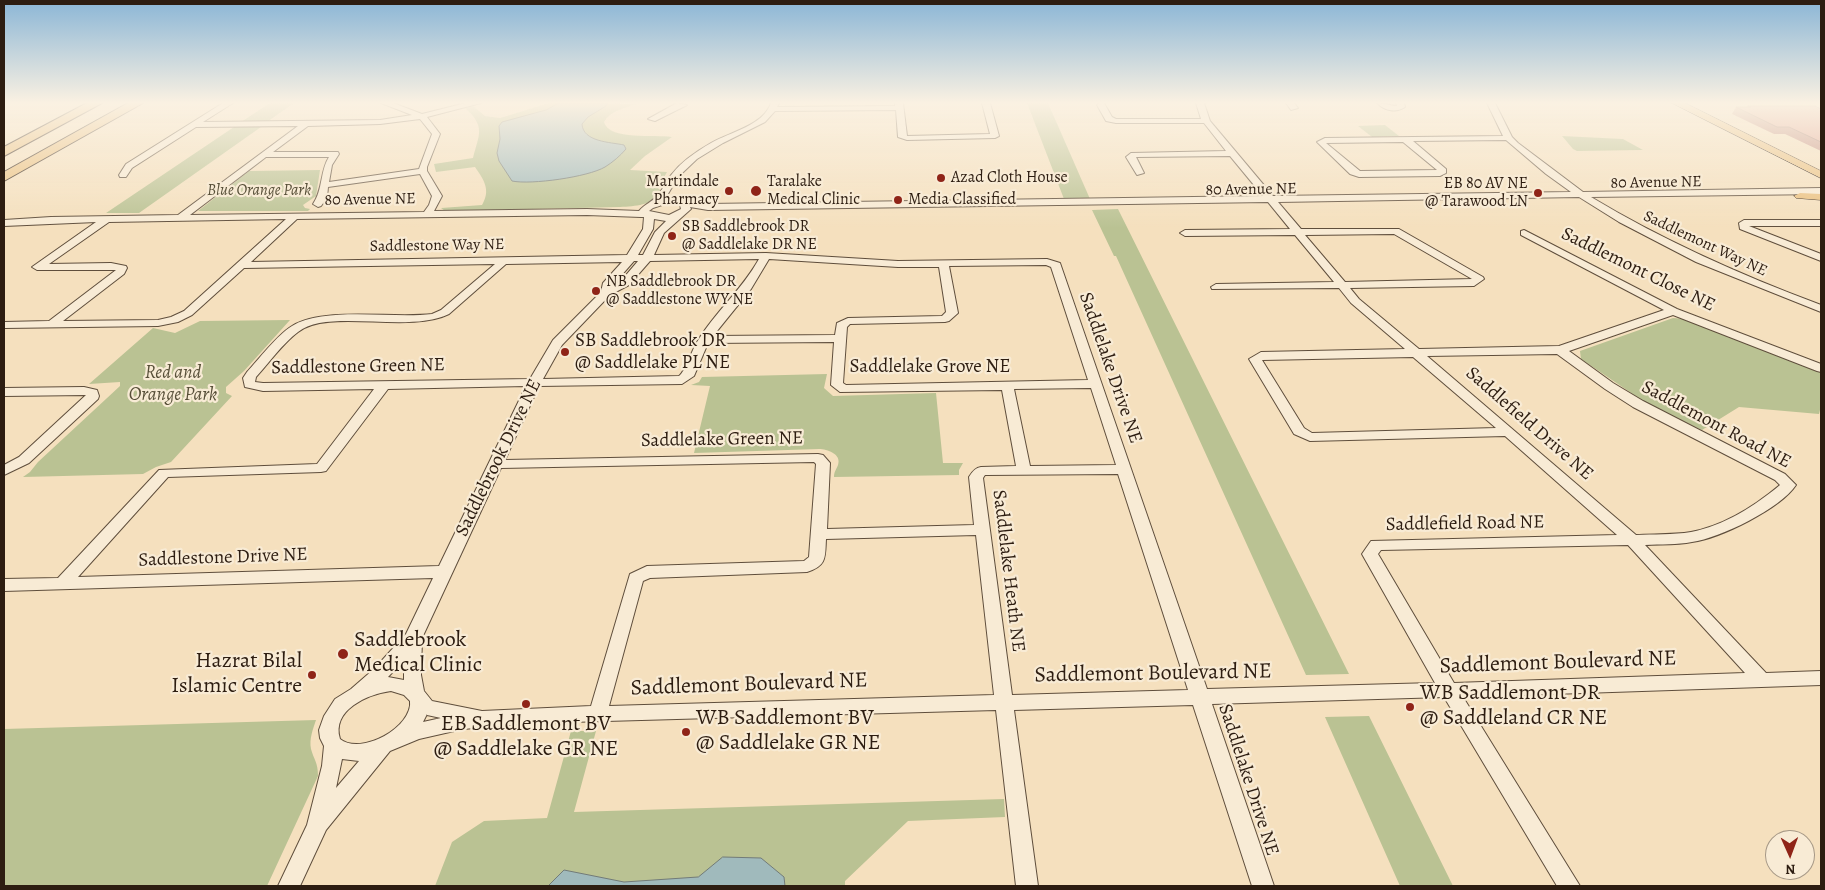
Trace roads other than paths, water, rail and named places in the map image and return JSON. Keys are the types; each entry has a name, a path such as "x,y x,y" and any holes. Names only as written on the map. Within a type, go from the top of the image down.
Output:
{"highway":[{"path":"4,152 18,145"},
{"path":"4,177 62,145"}],"main road":[{"path":"1759,145 1821,175"},
{"path":"1800,196 1821,191 1804,167"}],"street":[{"path":"123,175 129,166 164,145"},
{"path":"180,218 278,145"},
{"path":"427,214 434,205 437,196 423,169 432,145"},
{"path":"654,204 663,197 676,173 716,145"},
{"name":"Saddlefield Drive NE","path":"1224,145 1298,232 1340,286 1356,302 1632,540 1762,680"},
{"path":"1324,145 1353,172 1359,174 1440,173 1443,171 1412,145"},
{"name":"Saddlemont Way NE","path":"1515,145 1525,154 1586,197 1644,234 1763,288 1821,309"},
{"path":"1140,173 1130,157 1134,155 1231,153"},
{"path":"266,154 335,154 328,166 322,198 318,204"},
{"path":"681,209 674,196 689,163"},
{"path":"324,183 423,169"},
{"name":"80 Avenue NE","path":"587,212 639,208 665,201 681,209 1273,202 1821,191"},
{"name":"80 Avenue NE","path":"1586,197 1800,196"},
{"name":"Saddlebrook Drive NE","path":"606,293 607,285 631,258 650,224 648,215 644,211 654,204"},
{"name":"80 Avenue NE","path":"4,223 107,219 587,212 648,215 667,218 681,209"},
{"name":"Saddlebrook Drive NE","path":"358,693 380,674 413,638 535,381 557,343 606,293 625,283 647,258 660,232 681,209"},
{"path":"4,325 158,323 180,318 243,265 295,216"},
{"path":"52,324 120,272 122,268 111,266 37,267 107,219"},
{"path":"1821,222 1744,223 1743,227 1821,258"},
{"path":"1185,234 1396,231 1479,279 1474,283 1216,288"},
{"name":"Saddlemont Close NE","path":"1524,233 1673,310 1821,368"},
{"path":"704,340 756,275 766,256"},
{"name":"Saddlelake Drive NE","path":"631,258 766,256 898,264 944,265 1047,262 1056,265 1263,886"},
{"name":"Saddlestone Way NE","path":"243,265 631,258"},
{"name":"Saddlestone Green NE","path":"504,260 445,312 435,317 306,322 294,329 248,381 251,386 263,388 535,381 682,380 688,376 692,361 704,340"},
{"name":"Saddlelake Grove NE","path":"944,265 952,313 945,319 848,321 841,325 838,385 844,389 1095,384"},
{"path":"1509,432 1310,437 1299,431 1255,360 1261,356 1560,350 1673,310"},
{"path":"704,340 840,338"},
{"name":"Saddlemont Road NE","path":"1560,350 1609,386 1638,404 1780,477 1789,485 1772,500 1743,519 1692,536 1632,540"},
{"path":"62,583 164,473 321,468 384,385"},
{"path":"1007,385 1024,470"},
{"path":"4,392 84,391 93,396 24,460 4,472"},
{"name":"Saddlelake Green NE","path":"497,464 818,458 823,463 817,560 807,566 647,572 636,578 598,713"},
{"name":"Saddlelake Heath NE","path":"1004,701 976,478 982,471 1124,469"},
{"path":"818,534 982,530"},
{"name":"Saddlefield Road NE","path":"1450,690 1370,554 1377,545 1632,540"},
{"name":"Saddlestone Drive NE","path":"4,585 444,572"},
{"name":"Saddlebrook Drive NE","path":"413,638 412,675 417,695"},
{"name":"Saddlemont Boulevard NE","path":"388,744 426,728 487,719 598,713 1821,678"},
{"path":"289,886 318,826 368,763 411,726 417,717 420,708 417,695 405,686 391,684 375,686 358,693 341,705 330,720 327,735 333,747 332,766 318,826"},
{"path":"1450,690 1570,886"},
{"name":"Saddlemont Boulevard NE","path":"417,695 427,707 487,719"},
{"path":"1004,701 1027,886"},
{"path":"333,747 342,752 354,754 388,744"}],"water":[{"path":"499,145 621,145 624,145 626,149 616,159 597,171 573,177 532,182 512,181 499,161 497,153"},
{"path":"723,857 761,858 784,877 785,886 548,886 564,870 624,882 698,877"}],"place":[{"name":"Azad Cloth House","path":"941,178"},
{"name":"Martindale Pharmacy","path":"729,191"},
{"name":"Taralake Medical Clinic","path":"756,191"},
{"name":"EB 80 AV NE @ Tarawood LN","path":"1538,193"},
{"name":"Media Classified","path":"898,200"},
{"name":"SB Saddlebrook DR @ Saddlelake DR NE","path":"672,236"},
{"name":"NB Saddlebrook DR @ Saddlestone WY NE","path":"596,291"},
{"name":"SB Saddlebrook DR @ Saddlelake PL NE","path":"565,352"},
{"name":"Saddlebrook Medical Clinic","path":"343,654"},
{"name":"Hazrat Bilal Islamic Centre","path":"312,675"},
{"name":"EB Saddlemont BV @ Saddlelake GR NE","path":"526,704"},
{"name":"WB Saddlemont DR @ Saddleland CR NE","path":"1410,707"},
{"name":"WB Saddlemont BV @ Saddlelake GR NE","path":"686,732"}],"park label":[{"name":"Blue Orange Park","path":"259,191"},
{"name":"Red and Orange Park","path":"173,384"}]}
